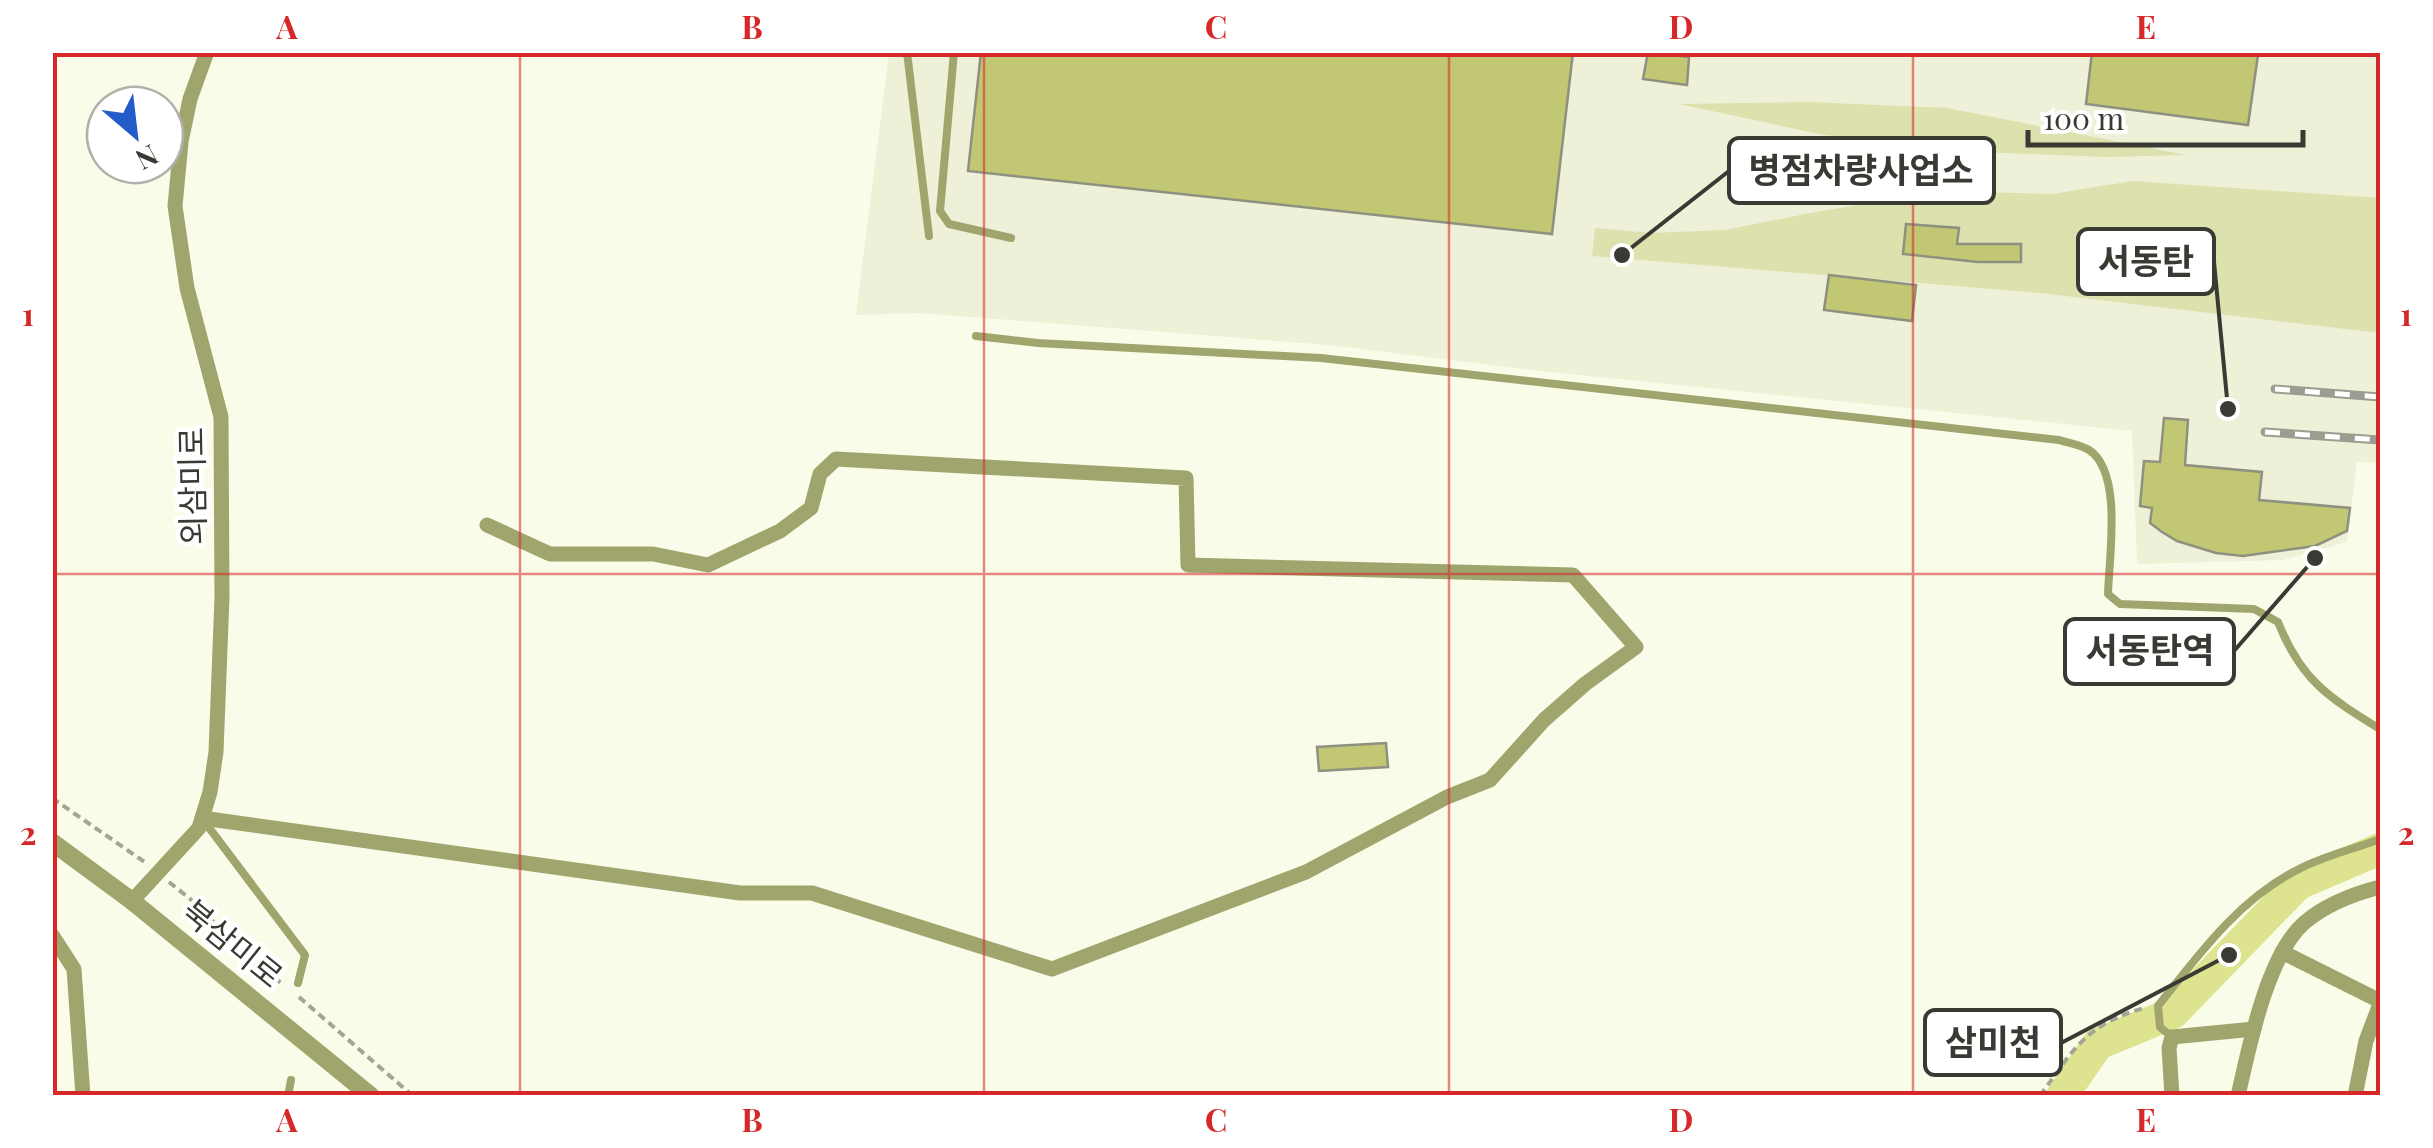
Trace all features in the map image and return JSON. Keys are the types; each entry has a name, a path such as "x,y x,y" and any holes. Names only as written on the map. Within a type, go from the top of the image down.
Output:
{"street":[{"name":"외삼미로","path":"132,901 199,828 216,752 222,597 221,418 188,288 175,206 184,128 207,52"},
{"path":"202,818 740,893 812,893 1052,968 1306,872 1447,798 1490,780 1544,720 1584,684 1636,647 1574,575 1188,565 1186,478 836,459 820,474 811,508 780,531 708,565 654,554 550,554 487,525"},
{"name":"북삼미로","path":"52,842 132,901 372,1096"},
{"path":"2238,1096 2254,1029 2282,952 2302,925 2329,904 2380,886"},
{"path":"52,934 74,968 83,1096"},
{"path":"2282,952 2380,1002 2366,1041 2355,1096"},
{"path":"2172,1096 2166,1032 2254,1029"}],"lane":[{"path":"907,52 929,236"},
{"path":"954,52 940,212 950,224 1012,238"},
{"path":"976,336 1321,358 2059,440 2088,449 2101,462 2110,485 2108,594 2120,604 2254,609 2278,622 2291,654 2318,687 2380,729"},
{"path":"202,818 304,955 298,983"},
{"path":"2166,1032 2158,1008 2206,945 2264,890 2300,868 2380,839"},
{"path":"288,1096 291,1080"}],"path":[{"path":"52,798 158,872 204,910 235,949 342,1031 413,1096"},
{"path":"2040,1096 2074,1047 2105,1021 2158,1008"}],"shaded area":[{"path":"889,53 2380,53 2380,463 2357,462 2347,542 2283,560 2137,564 2132,431 1540,371 1328,345 920,313 856,315"}],"green space":[{"path":"1809,102 1947,108 2186,155 2105,157 1981,152 1824,135 1679,104"},
{"path":"2133,181 2380,198 2380,333 2040,293 1592,256 1595,228 1651,233 1725,230 1949,191 2052,194"}],"building":[{"path":"981,52 1573,52 1552,234 968,171"},
{"path":"1648,52 1689,57 1687,85 1643,79"},
{"path":"2092,52 2258,55 2248,125 2086,104"},
{"path":"1906,224 1959,228 1957,244 2021,244 2021,262 1903,254"},
{"path":"1829,275 1916,285 1912,321 1824,310"},
{"path":"2164,418 2188,420 2185,465 2262,472 2259,500 2350,508 2347,531 2315,546 2243,556 2216,553 2162,532 2150,523 2152,508 2140,506 2144,461 2160,462"},
{"path":"1386,743 1388,767 1319,771 1317,747"}],"waterway":[{"path":"2062,1096 2098,1044 2173,1013 2298,884 2380,849"}],"railway":[{"path":"2275,389 2380,397"},
{"path":"2265,432 2380,440"}],"place":[{"name":"병점차량사업소","path":"1622,255"},
{"name":"서동탄","path":"2228,409"},
{"name":"서동탄역","path":"2315,558"},
{"name":"삼미천","path":"2229,955"}]}
